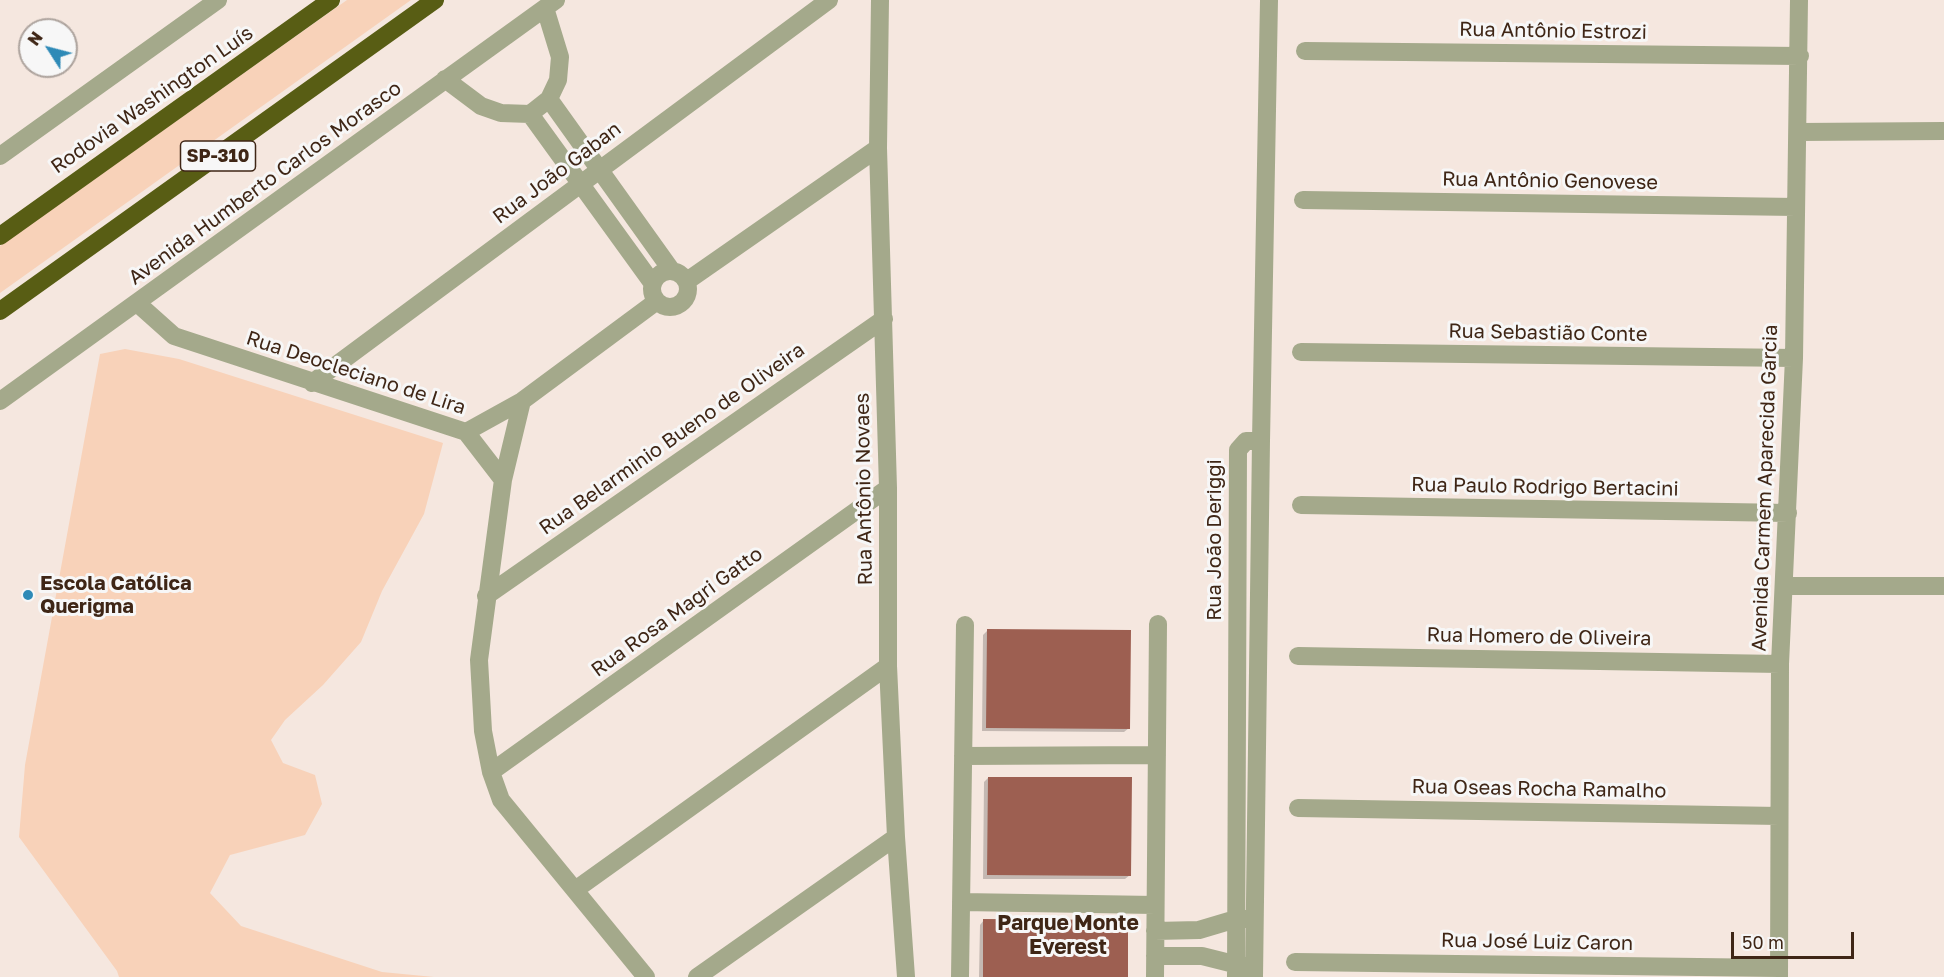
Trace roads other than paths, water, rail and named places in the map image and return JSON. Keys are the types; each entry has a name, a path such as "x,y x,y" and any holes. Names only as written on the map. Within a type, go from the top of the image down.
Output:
{"highway":[{"name":"Rodovia Washington Luís","path":"0,236 331,0"},
{"name":"SP-310","path":"0,311 435,0"}],"street":[{"path":"0,156 218,0"},
{"name":"Rua João Gaban","path":"312,383 829,0"},
{"name":"Rua Antônio Novaes","path":"880,0 878,148 888,488 888,666 896,837 906,977"},
{"path":"1155,956 1202,956 1245,972 1261,441 1269,0"},
{"name":"Avenida Carmem Aparecida Garcia","path":"1779,972 1780,664 1794,358 1799,132 1799,0"},
{"path":"445,79 481,106 501,113 530,114 549,99 558,80 560,57 550,4"},
{"name":"Avenida Humberto Carlos Morasco","path":"0,401 550,4"},
{"name":"Rua Antônio Estrozi","path":"1305,51 1800,56"},
{"path":"530,114 655,293 669,307 681,303 688,293 680,276 599,170 549,99"},
{"path":"1799,132 1944,131"},
{"path":"466,432 522,401 655,293 660,274 680,276 878,148"},
{"name":"Rua Antônio Genovese","path":"1303,200 1796,207"},
{"name":"Rua Deocleciano de Lira","path":"137,303 174,336 466,432 502,480"},
{"name":"Rua Belarminio Bueno de Oliveira","path":"486,596 884,319"},
{"name":"Rua Sebastião Conte","path":"1301,352 1794,358"},
{"path":"522,401 502,480 479,660 483,731 491,772 501,800 646,977"},
{"name":"Rua Rosa Magri Gatto","path":"491,772 888,488"},
{"name":"Rua Paulo Rodrigo Bertacini","path":"1301,505 1788,513"},
{"path":"1785,586 1944,586"},
{"path":"1155,977 1158,624"},
{"path":"960,977 965,625"},
{"name":"Rua Homero de Oliveira","path":"1298,656 1780,664"},
{"path":"575,890 888,666"},
{"path":"963,756 1157,756"},
{"name":"Rua Oseas Rocha Ramalho","path":"1298,808 1779,816"},
{"path":"697,977 896,837"},
{"path":"961,902 1155,905"},
{"path":"1155,930 1199,930 1246,919"},
{"name":"Rua José Luiz Caron","path":"1295,962 1779,972"}],"place":[{"name":"Escola Católica Querigma","path":"28,595"}],"district":[{"name":"Parque Monte Everest","path":"1068,935"}]}
